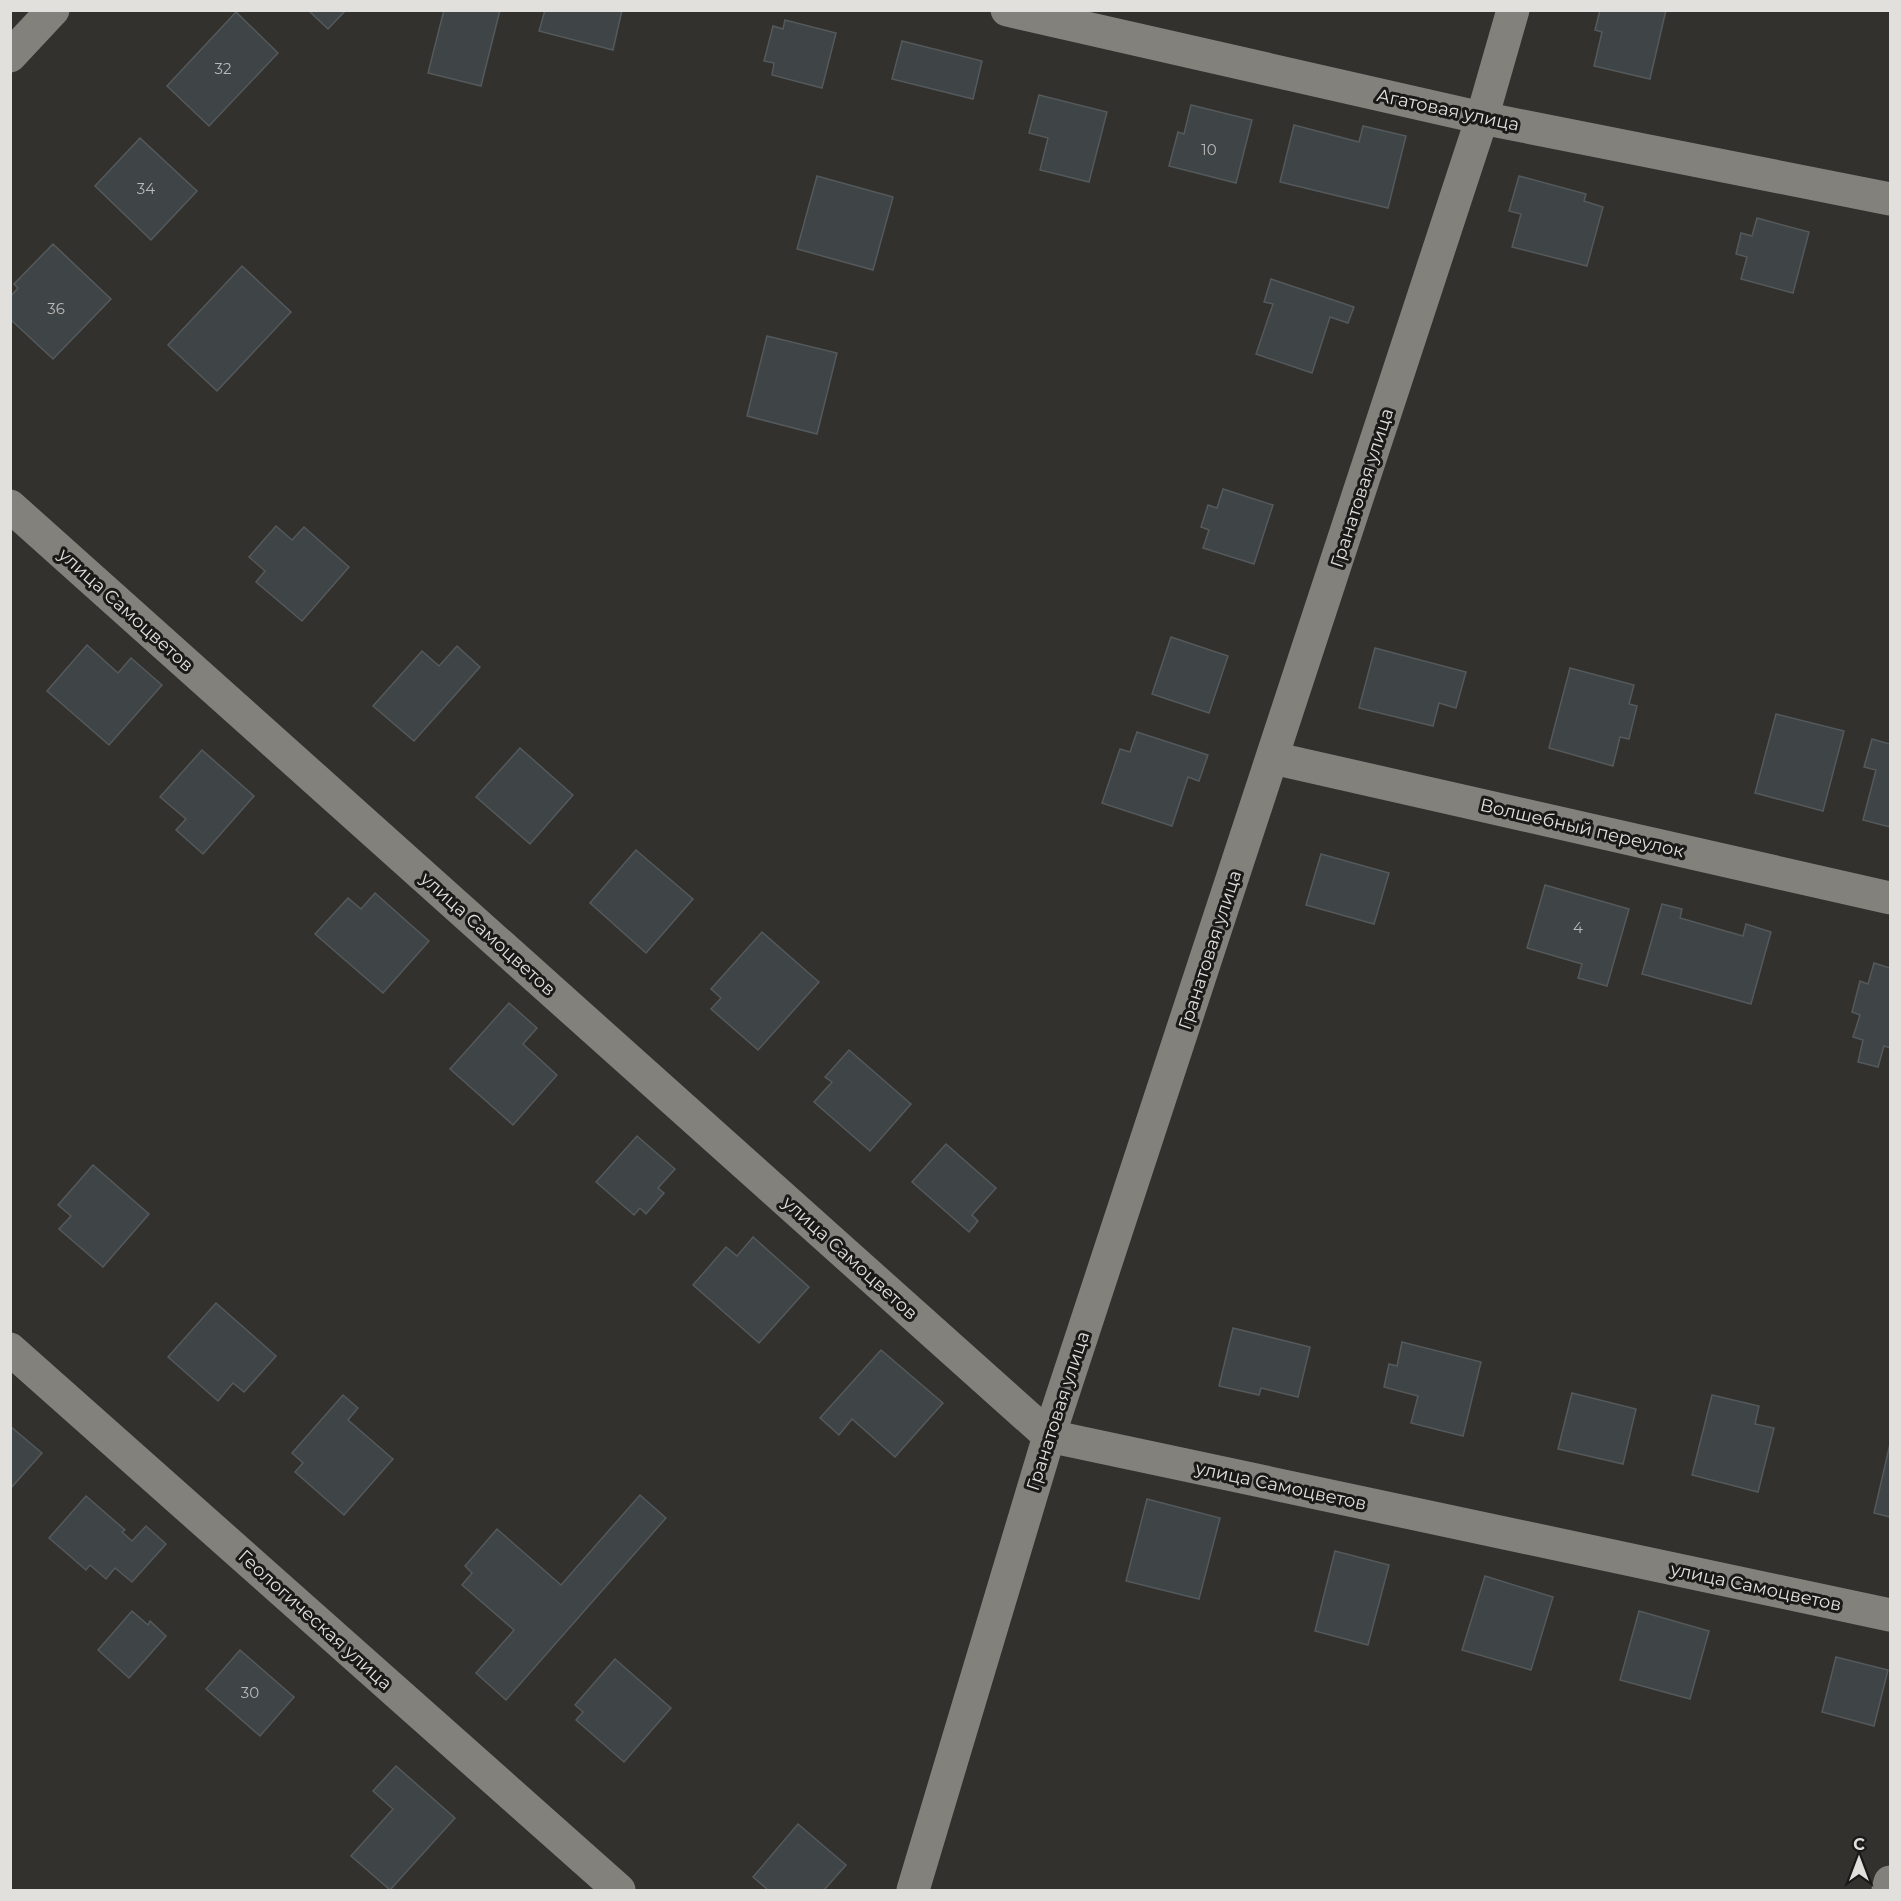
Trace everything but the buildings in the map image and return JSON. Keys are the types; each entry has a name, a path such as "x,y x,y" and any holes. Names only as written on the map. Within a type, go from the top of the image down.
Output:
{"street":[{"path":"10,56 53,10"},
{"name":"Агатовая улица","path":"1007,10 1482,118 1890,199"},
{"name":"Гранатовая улица","path":"913,1890 1049,1436 1482,118 1513,10"},
{"name":"улица Самоцветов","path":"10,506 1049,1436 1890,1615"},
{"name":"Волшебный переулок","path":"1273,758 1890,898"},
{"name":"Геологическая улица","path":"10,1349 619,1890"},
{"path":"1888,1890 1890,1882"}]}
